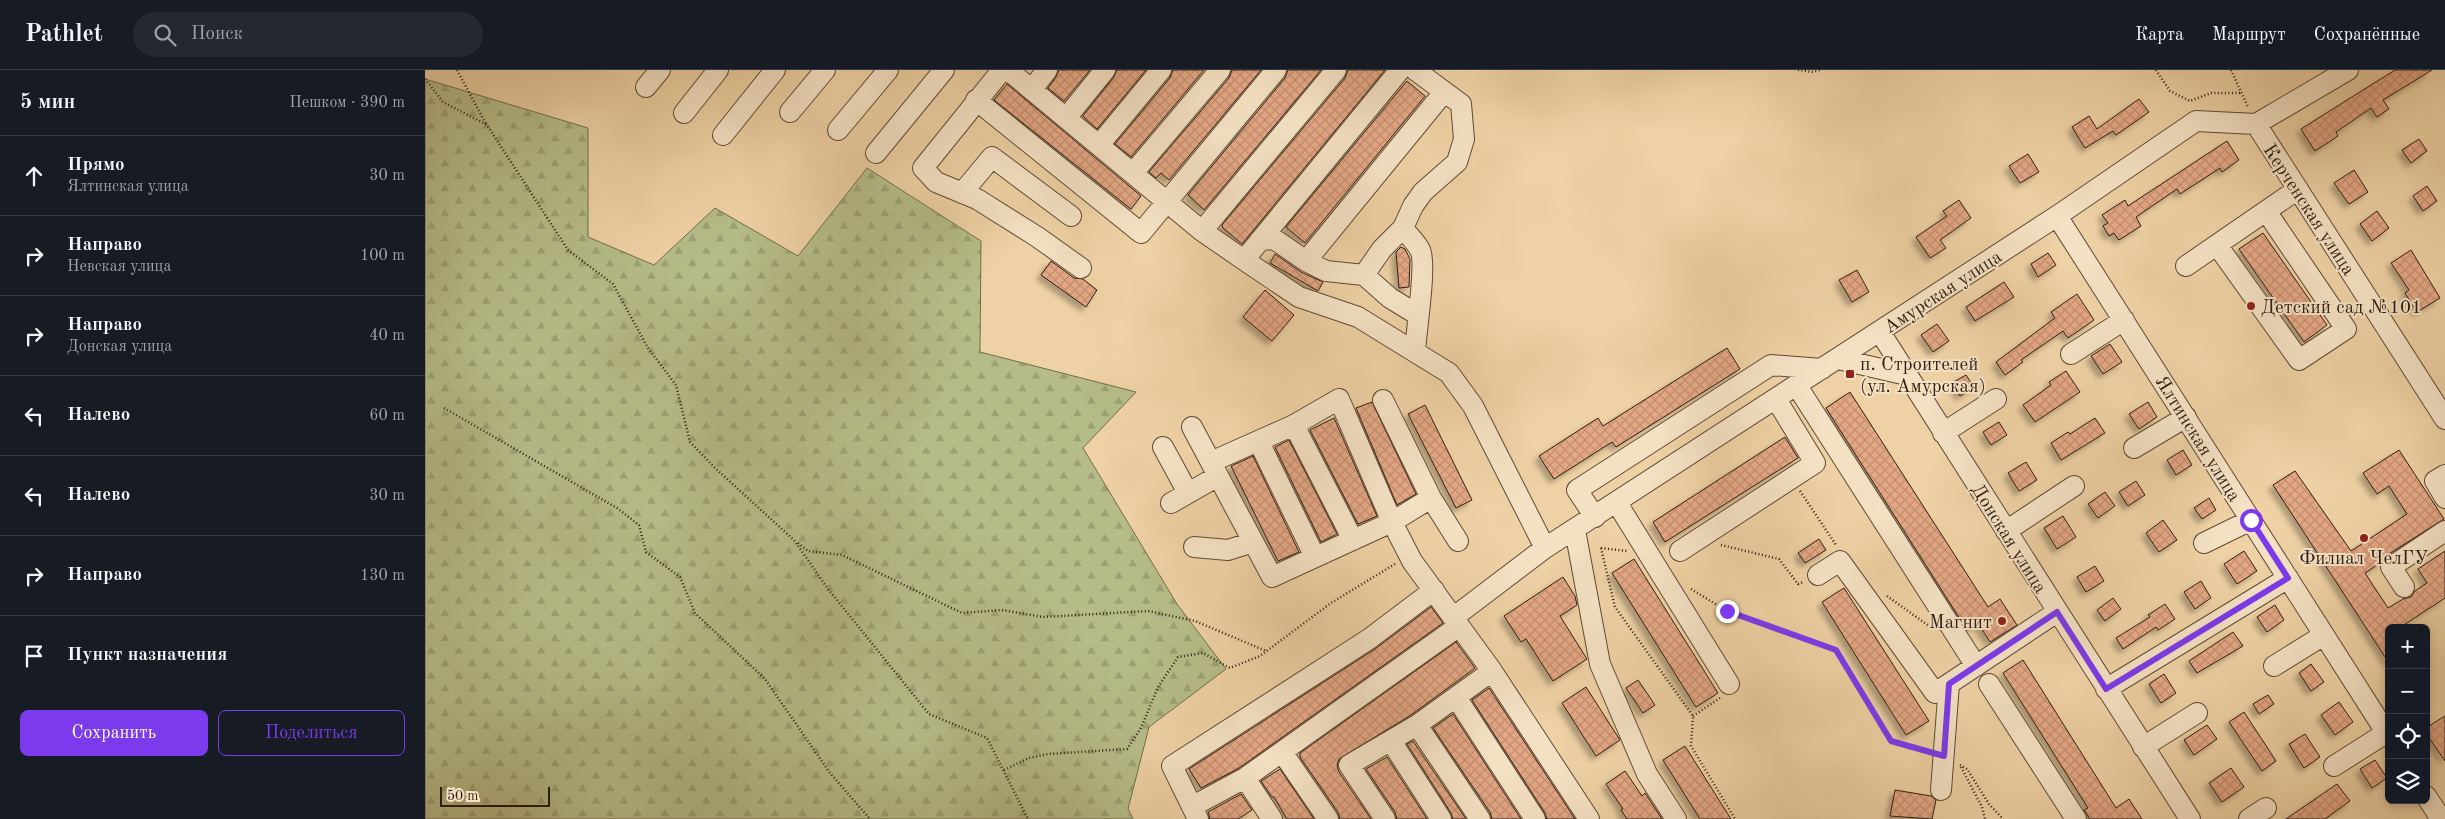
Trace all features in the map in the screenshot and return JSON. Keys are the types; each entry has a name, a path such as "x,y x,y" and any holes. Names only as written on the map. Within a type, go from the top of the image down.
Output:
{"street":[{"path":"646,88 660,70"},
{"path":"684,113 718,70"},
{"path":"723,135 775,70"},
{"path":"790,112 825,70"},
{"path":"838,130 888,70"},
{"path":"876,153 944,70"},
{"path":"1002,70 923,168 935,182 977,199 1037,236 1081,268"},
{"path":"1008,70 1202,231 1244,260 1299,297 1357,317 1449,373 1473,406 1545,548"},
{"path":"1031,89 1047,70"},
{"path":"1066,118 1105,70"},
{"path":"1099,145 1161,70"},
{"path":"1133,173 1220,70"},
{"path":"976,100 1141,233 1276,70"},
{"path":"1202,231 1336,70"},
{"path":"1244,260 1400,70"},
{"path":"1364,275 1382,249 1403,228 1413,206 1423,192 1457,162 1464,139 1461,104 1415,70"},
{"path":"2256,124 2348,70"},
{"path":"1305,260 1445,92"},
{"name":"Амурская улица","path":"1196,812 1282,752 1457,622 1545,548 1577,539 1595,517 2057,216 2196,121 2256,124"},
{"name":"Керченская улица","path":"2256,124 2445,419"},
{"path":"962,193 991,157 1071,216"},
{"path":"2186,266 2298,189"},
{"path":"2217,245 2299,360 2346,329 2266,211"},
{"name":"Ялтинская улица","path":"2057,216 2385,730"},
{"path":"1403,228 1421,251 1422,296 1418,315 1415,351"},
{"path":"1260,240 1274,239 1305,260 1326,271 1364,275 1390,298 1418,315"},
{"path":"2071,354 2124,320"},
{"name":"Донская улица","path":"1880,332 2189,819"},
{"path":"1595,517 1577,490 1771,365 1831,364 1907,375"},
{"path":"1797,386 1976,666"},
{"path":"1171,503 1188,493 1215,469 1259,442 1294,425 1339,399 1392,522 1410,557 1492,671 1589,819"},
{"path":"1680,551 1815,464 1776,399"},
{"path":"1943,433 1996,399"},
{"path":"1383,400 1431,498 1457,541"},
{"path":"2134,448 2185,417"},
{"path":"1294,425 1353,540"},
{"path":"1192,427 1273,577 1392,522 1431,498"},
{"path":"1259,442 1315,557"},
{"path":"1163,447 1188,493"},
{"path":"2445,474 2435,481 2445,498"},
{"path":"2006,531 2074,486"},
{"path":"1617,503 1729,684"},
{"path":"2204,544 2251,520"},
{"path":"2404,587 2391,567 2445,531"},
{"path":"1577,539 1600,664 1647,774 1676,819"},
{"path":"1194,547 1228,550 1253,542"},
{"path":"1818,575 1840,561 1935,693 2057,612"},
{"path":"2106,689 2288,578"},
{"path":"1196,812 1172,766 1369,639 1434,590"},
{"path":"2274,666 2324,634"},
{"path":"1385,819 1349,765 1417,725 1492,671"},
{"path":"1941,790 1949,684"},
{"path":"1989,684 2076,819"},
{"path":"1457,697 1535,819"},
{"path":"2143,747 2197,713"},
{"path":"1417,725 1480,819"},
{"path":"2334,766 2385,737"},
{"path":"1391,741 1441,819"},
{"path":"1282,752 1328,819"},
{"path":"1245,778 1269,818"},
{"path":"2430,802 2441,819"},
{"path":"2249,819 2266,808"}],"path":[{"path":"457,70 487,125 568,250 613,284 648,348 676,385 690,442 715,468 807,551 842,555 962,613 1002,610 1043,617 1148,611 1195,621 1266,651"},
{"path":"1798,70 1813,72 1820,70"},
{"path":"2157,70 2169,91 2189,101 2211,93 2242,92"},
{"path":"2231,70 2256,124"},
{"path":"425,79 443,102 487,125"},
{"path":"444,408 617,508 639,525 646,552 680,576 695,614 765,679 830,773 870,819"},
{"path":"1791,479 1835,542 1840,561"},
{"path":"1577,539 1601,548 1648,553"},
{"path":"1697,539 1779,558 1798,584 1818,575"},
{"path":"794,540 828,589 929,714 987,738 1028,819"},
{"path":"1601,548 1615,607 1693,716 1691,746 1735,819"},
{"path":"1004,770 1029,758 1048,754 1127,748 1141,728 1158,687 1178,657 1203,653 1230,668 1266,651 1331,603 1388,568 1410,557"},
{"path":"1689,587 1727,611 1836,650 1891,741 1944,756 1967,769 1989,804 2003,819"},
{"path":"1883,594 1891,597 1931,628 1955,634"},
{"path":"1693,716 1720,698 1729,684"},
{"path":"1961,766 1982,807 1985,819"}],"green space":[{"path":"425,79 588,128 588,237 654,265 715,208 798,256 867,168 981,241 980,352 1136,392 1083,448 1177,604 1226,669 1149,727 1128,809 1133,819 425,819"}],"building":[{"path":"1059,70 1090,70 1064,101 1048,88"},
{"path":"1117,70 1146,70 1097,129 1083,116 1114,77"},
{"path":"1173,70 1204,70 1131,157 1115,144 1170,78"},
{"path":"1232,70 1261,70 1169,180 1161,173 1156,178 1149,172 1229,78"},
{"path":"1288,70 1321,70 1204,210 1188,195 1285,78"},
{"path":"1348,70 1385,70 1242,244 1222,225 1345,78"},
{"path":"2395,70 2432,70 2383,100 2389,109 2377,117 2371,108 2336,132 2338,136 2315,151 2301,129"},
{"path":"1407,81 1425,96 1305,243 1286,227"},
{"path":"1007,84 1141,196 1131,209 994,100"},
{"path":"2139,99 2149,112 2116,135 2113,131 2085,148 2072,127 2089,116 2097,129"},
{"path":"2419,139 2427,151 2411,163 2402,150"},
{"path":"2227,141 2239,160 2222,172 2220,168 2180,194 2177,189 2136,217 2141,226 2119,240 2114,233 2109,236 2103,226 2108,223 2102,215 2125,200 2128,206"},
{"path":"2028,154 2039,172 2020,183 2009,166"},
{"path":"2354,170 2368,192 2349,204 2334,183"},
{"path":"2427,186 2437,201 2423,211 2413,196"},
{"path":"1959,200 1971,218 1940,240 1946,248 1930,258 1916,237 1947,216 1943,211"},
{"path":"2377,211 2389,228 2372,241 2360,224"},
{"path":"2263,233 2327,325 2304,342 2239,249"},
{"path":"1401,247 1405,249 1410,259 1409,287 1399,288 1396,252"},
{"path":"2411,250 2440,298 2417,312 2405,293 2409,290 2391,263"},
{"path":"2048,253 2056,265 2038,277 2031,264"},
{"path":"1275,254 1301,272 1323,282 1318,291 1270,263"},
{"path":"1051,261 1074,278 1083,279 1097,290 1086,307 1041,275"},
{"path":"1857,270 1869,292 1852,302 1839,280"},
{"path":"2004,282 2014,297 1975,321 1966,307"},
{"path":"1265,290 1294,315 1272,341 1243,317"},
{"path":"2077,294 2094,320 2068,338 2063,331 2021,360 2023,362 2005,375 1996,362 2055,318 2051,312"},
{"path":"1937,324 1949,341 1933,352 1921,335"},
{"path":"2110,344 2122,362 2103,374 2091,356"},
{"path":"1727,348 1740,369 1616,447 1612,442 1554,479 1539,456 1598,418 1603,426"},
{"path":"2066,371 2080,392 2035,422 2023,405 2051,385 2049,382"},
{"path":"1966,375 1974,387 1960,396 1952,383"},
{"path":"1850,392 1988,607 2000,599 2017,625 1990,642 1978,623 1967,630 1826,408"},
{"path":"1372,402 1416,494 1397,505 1356,408"},
{"path":"2148,402 2157,417 2139,429 2129,414"},
{"path":"1425,405 1472,500 1456,508 1408,414"},
{"path":"1334,418 1377,516 1358,524 1310,430"},
{"path":"2095,418 2105,433 2061,460 2051,443 2068,432 2070,434"},
{"path":"1999,422 2007,435 1991,445 1983,432"},
{"path":"1785,437 1798,458 1665,542 1653,522"},
{"path":"1289,440 1337,534 1321,542 1275,447"},
{"path":"2183,450 2192,465 2176,475 2167,460"},
{"path":"2399,450 2444,519 2384,557 2380,563 2365,573 2388,608 2403,599 2411,597 2415,591 2427,583 2418,569 2445,551 2445,598 2405,624 2385,624 2385,657 2273,485 2295,471 2351,551 2407,514 2389,486 2377,494 2363,473"},
{"path":"1253,456 1299,552 1278,561 1231,466"},
{"path":"2026,462 2037,480 2019,491 2008,473"},
{"path":"2136,481 2145,495 2128,506 2119,492"},
{"path":"2105,492 2115,506 2098,518 2088,504"},
{"path":"2209,498 2216,510 2202,519 2194,508"},
{"path":"2063,516 2076,537 2057,549 2044,528"},
{"path":"2163,520 2177,540 2159,552 2146,533"},
{"path":"1819,539 1826,550 1805,563 1798,553"},
{"path":"2244,551 2257,571 2237,584 2224,564"},
{"path":"1634,559 1718,693 1696,707 1612,573"},
{"path":"2095,566 2104,581 2086,592 2077,577"},
{"path":"1563,577 1575,596 1577,605 1560,616 1587,659 1553,681 1526,639 1521,642 1504,616"},
{"path":"2201,581 2211,598 2195,609 2184,592"},
{"path":"1844,588 1929,721 1906,735 1822,602"},
{"path":"2113,598 2121,609 2105,621 2097,610"},
{"path":"2165,604 2175,619 2158,630 2156,627 2123,649 2116,638 2150,617 2148,615"},
{"path":"2275,605 2284,620 2267,632 2257,617"},
{"path":"1431,607 1443,623 1239,768 1201,788 1189,769 1375,649"},
{"path":"2233,632 2243,646 2197,673 2189,661"},
{"path":"1456,642 1475,668 1411,715 1339,759 1337,765 1339,772 1371,819 1340,819 1338,812 1300,757 1300,753"},
{"path":"2023,660 2116,808 2129,799 2142,819 2090,819 2084,810 2088,808 2003,673"},
{"path":"2311,664 2324,682 2311,691 2299,673"},
{"path":"2164,674 2176,693 2161,703 2149,684"},
{"path":"1638,680 1655,705 1643,713 1626,688"},
{"path":"1586,687 1620,740 1596,756 1562,703"},
{"path":"1489,688 1575,819 1547,819 1545,813 1472,700"},
{"path":"2268,695 2274,704 2259,714 2253,704"},
{"path":"2339,702 2353,722 2335,735 2321,715"},
{"path":"2244,712 2276,761 2262,771 2229,722"},
{"path":"1453,714 1521,819 1492,819 1490,812 1433,728"},
{"path":"2445,716 2445,761 2430,739 2430,725"},
{"path":"2207,725 2217,739 2194,755 2184,740"},
{"path":"2305,734 2320,757 2304,768 2289,744"},
{"path":"1413,741 1466,819 1453,819 1407,744"},
{"path":"1685,746 1731,819 1700,819 1663,760"},
{"path":"1387,757 1427,819 1397,819 1395,812 1366,769"},
{"path":"2375,760 2385,775 2385,779 2372,788 2360,769"},
{"path":"2231,768 2244,787 2222,802 2209,783"},
{"path":"1280,769 1314,819 1287,819 1274,797 1272,797 1261,781"},
{"path":"1625,771 1642,796 1645,793 1662,819 1627,819 1621,810 1623,809 1606,784"},
{"path":"2337,784 2350,801 2325,819 2286,819"},
{"path":"1895,790 1931,796 1936,800 1932,819 1890,816"},
{"path":"1241,794 1252,810 1238,819 1210,819 1208,812"}],"place":[{"name":"Детский сад №101","path":"2251,306"},
{"name":"п. Строителей (ул. Амурская)","path":"1850,374"},
{"name":"Филиал ЧелГУ","path":"2364,538"},
{"name":"Магнит","path":"2002,621"}],"route":[{"path":"1727,611 1836,650 1891,741 1944,756 1949,684 2057,612 2106,689 2288,578 2251,520"}]}
